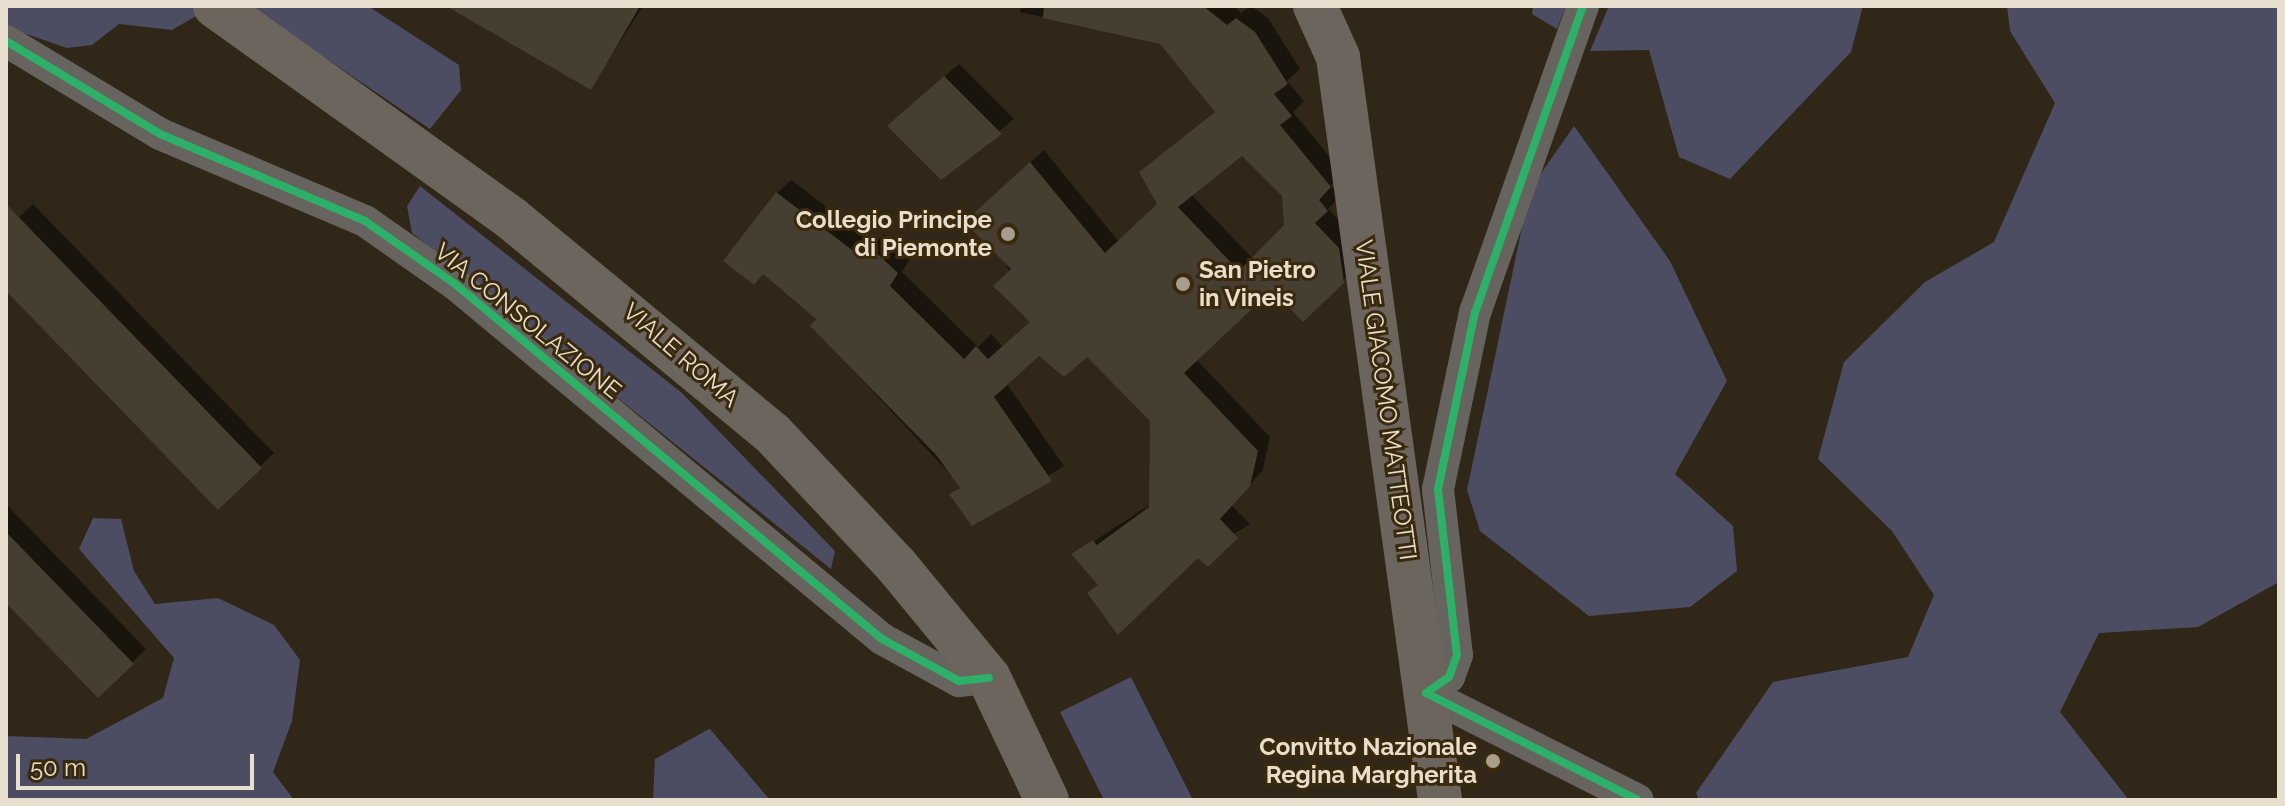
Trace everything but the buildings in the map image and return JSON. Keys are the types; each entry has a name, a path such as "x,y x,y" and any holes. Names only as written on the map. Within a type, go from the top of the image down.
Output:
{"street":[{"name":"VIALE ROMA","path":"215,6 639,317 772,433 896,565 989,678 1047,800"},
{"name":"VIALE GIACOMO MATTEOTTI","path":"1315,6 1338,57 1440,800"},
{"path":"1583,6 1472,327 1438,489 1457,655 1449,677 1426,693 1638,800"},
{"name":"VIA CONSOLAZIONE","path":"6,41 160,134 365,221 455,284 882,639 948,678 989,678"}],"shaded area":[{"path":"6,6 193,6 198,15 172,30 119,24 92,45 67,48 6,27"},
{"path":"249,6 368,6 459,65 461,90 430,129"},
{"path":"1533,6 1566,6 1557,29 1532,14"},
{"path":"1609,6 1863,6 1851,52 1730,179 1679,157 1649,50 1590,51"},
{"path":"2007,6 2279,6 2279,582 2198,627 2099,633 2060,712 2129,800 1699,800 1696,793 1773,682 1908,657 1934,595 1892,531 1818,459 1844,362 1925,282 1994,242 2055,103 2010,31"},
{"path":"1574,126 1670,261 1727,381 1675,474 1733,526 1737,571 1690,607 1589,616 1480,531 1467,490 1530,189"},
{"path":"420,186 682,393 835,551 831,569 412,233 407,206"},
{"path":"93,518 121,519 134,571 155,604 218,598 274,625 300,660 292,721 273,772 294,800 6,800 6,736 86,739 163,698 174,658 79,549"},
{"path":"1131,677 1193,800 1104,800 1060,712"},
{"path":"710,729 770,800 653,800 655,759"}],"cycle path":[{"path":"1583,6 1475,312 1438,489 1457,655 1449,677 1426,693 1638,800"},
{"path":"6,41 160,134 365,221 455,284 882,639 959,681 989,678"}],"place":[{"name":"Collegio Principe di Piemonte","path":"1008,234"},
{"name":"San Pietro in Vineis","path":"1183,284"},
{"name":"Convitto Nazionale Regina Margherita","path":"1493,761"}]}
